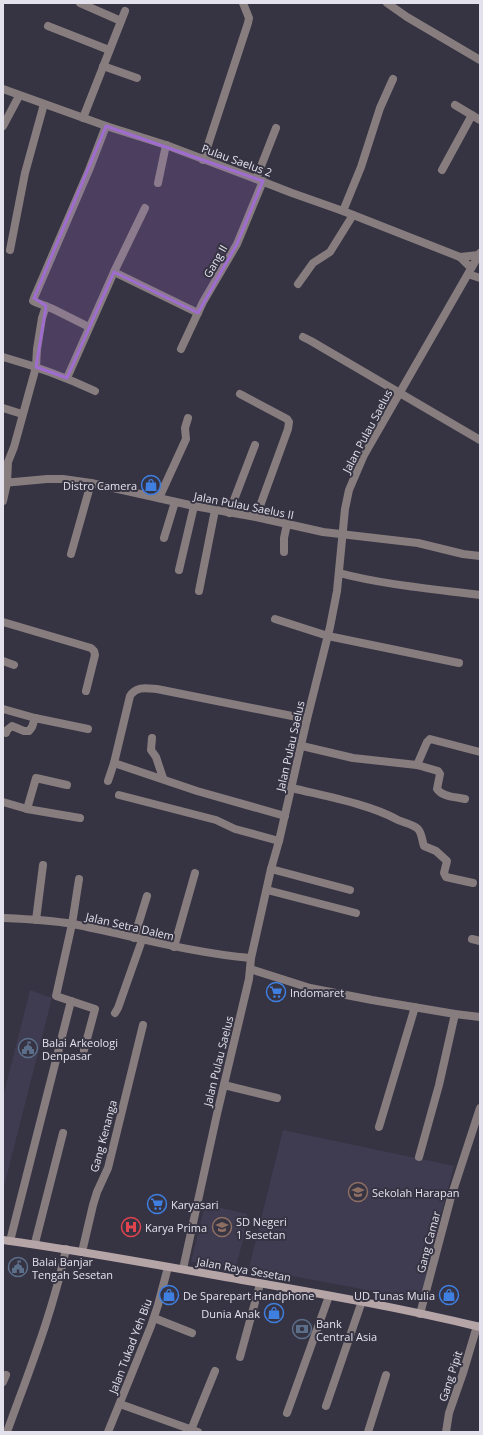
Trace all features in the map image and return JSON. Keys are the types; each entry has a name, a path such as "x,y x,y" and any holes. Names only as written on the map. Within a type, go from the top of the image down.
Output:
{"main road":[{"name":"Jalan Raya Sesetan","path":"7,1240 183,1269 260,1284 362,1301 478,1327"}],"street":[{"path":"80,3 121,21"},
{"path":"203,160 248,23 249,18 243,3"},
{"path":"387,3 407,17 480,60"},
{"path":"83,118 109,50 126,11"},
{"path":"48,26 109,50"},
{"path":"103,66 137,78"},
{"path":"342,211 361,166 380,108 393,79"},
{"name":"Pulau Saelus 2","path":"3,89 106,126 166,145 460,257 479,254"},
{"path":"3,126 19,96"},
{"path":"10,250 25,173 44,104"},
{"path":"455,105 480,120"},
{"path":"442,170 472,115"},
{"path":"89,327 33,300 89,170 106,126"},
{"name":"Gang II","path":"181,349 203,302 237,244 260,180 276,128"},
{"path":"158,183 166,145"},
{"path":"67,378 114,272 145,208"},
{"path":"298,284 313,263 330,252 353,215"},
{"name":"Jalan Pulau Saelus","path":"183,1269 224,1085 250,979 251,958 271,869 292,788 307,719 334,610 345,509 349,490 356,471 376,434 479,254"},
{"name":"Pulau Saelus 2","path":"460,257 470,271"},
{"path":"470,271 480,278"},
{"path":"114,272 198,313"},
{"path":"3,501 8,462 14,447 36,367 42,318 46,306"},
{"path":"303,337 400,392 446,421 480,440"},
{"path":"3,358 36,367 67,378 95,391"},
{"path":"240,394 285,418 289,422 288,429 256,517"},
{"path":"3,408 22,414"},
{"path":"158,498 186,439 185,428 188,418"},
{"path":"229,513 255,445"},
{"name":"Jalan Pulau Saelus II","path":"5,483 47,478 91,483 175,502 256,517 323,532 418,543 463,554 480,556"},
{"path":"71,554 91,483"},
{"path":"164,538 175,502"},
{"path":"179,570 194,506"},
{"path":"199,591 216,510"},
{"path":"284,552 287,524"},
{"path":"339,573 413,587 480,595"},
{"path":"275,619 328,636 459,663"},
{"path":"3,622 91,648 95,655 86,691"},
{"path":"3,661 14,665"},
{"path":"108,780 114,763 130,696 138,688 157,689 307,719"},
{"path":"3,709 35,718 88,729"},
{"path":"6,732 12,726 24,731 29,730 32,727 35,718"},
{"path":"152,738 151,750 156,757 163,778"},
{"path":"417,765 427,742 430,739 480,752"},
{"path":"302,746 364,759 417,765 440,772 437,789 440,793 464,799"},
{"path":"114,763 163,778 197,791 285,816"},
{"path":"27,809 36,778 67,785"},
{"path":"292,788 327,796 363,807 394,817 412,825 419,830 424,846 436,851 447,861 444,874 446,877 473,883"},
{"path":"118,795 216,820 235,829 279,841"},
{"path":"3,802 27,809 80,818"},
{"path":"36,920 43,865"},
{"path":"271,869 350,890"},
{"path":"174,947 195,873"},
{"path":"79,879 72,924 56,996 94,1009 84,1050"},
{"path":"267,890 356,913"},
{"path":"115,1013 118,1008 138,939 147,896"},
{"name":"Jalan Setra Dalem","path":"3,918 72,924 174,947 233,957 251,958"},
{"path":"250,969 310,988 372,1000 480,1017"},
{"path":"7,1240 71,1001"},
{"path":"379,1127 415,1007"},
{"path":"419,1156 432,1114 455,1014"},
{"name":"Gang Kenanga","path":"82,1252 92,1205 108,1168 143,1025"},
{"path":"224,1085 277,1098"},
{"name":"Gang Camar","path":"420,1314 451,1197 480,1108"},
{"path":"34,1244 62,1134"},
{"path":"7,1432 47,1321 66,1249"},
{"name":"Jalan Tukad Yeh Biu","path":"108,1432 154,1318 168,1267"},
{"path":"240,1357 260,1284"},
{"path":"287,1413 329,1296"},
{"path":"326,1406 362,1301"},
{"path":"154,1318 192,1333"},
{"name":"Gang Pipit","path":"446,1432 449,1413 478,1327"},
{"path":"120,1404 195,1431 215,1371"},
{"path":"368,1432 386,1375"}],"highlighted area":[{"path":"106,126 263,181 237,244 198,313 114,272 67,378 36,367 46,306 34,298"}],"shaded area":[{"name":"Balai Arkeologi Denpasar","path":"30,990 52,998 3,1190 3,1097"},
{"name":"Sekolah Harapan","path":"283,1130 454,1166 441,1215 443,1216 421,1300 249,1268"},
{"name":"SD Negeri 1 Sesetan","path":"205,1204 247,1214 243,1240 236,1266 191,1262"}],"place":[{"name":"Distro Camera","path":"151,485"},
{"name":"Indomaret","path":"276,992"},
{"name":"Balai Arkeologi Denpasar","path":"28,1048"},
{"name":"Sekolah Harapan","path":"358,1192"},
{"name":"Karyasari","path":"157,1204"},
{"name":"Karya Prima","path":"131,1227"},
{"name":"SD Negeri 1 Sesetan","path":"222,1227"},
{"name":"Balai Banjar Tengah Sesetan","path":"18,1267"},
{"name":"De Sparepart Handphone","path":"169,1295"},
{"name":"UD Tunas Mulia","path":"449,1295"},
{"name":"Dunia Anak","path":"274,1313"},
{"name":"Bank Central Asia","path":"302,1329"}]}
